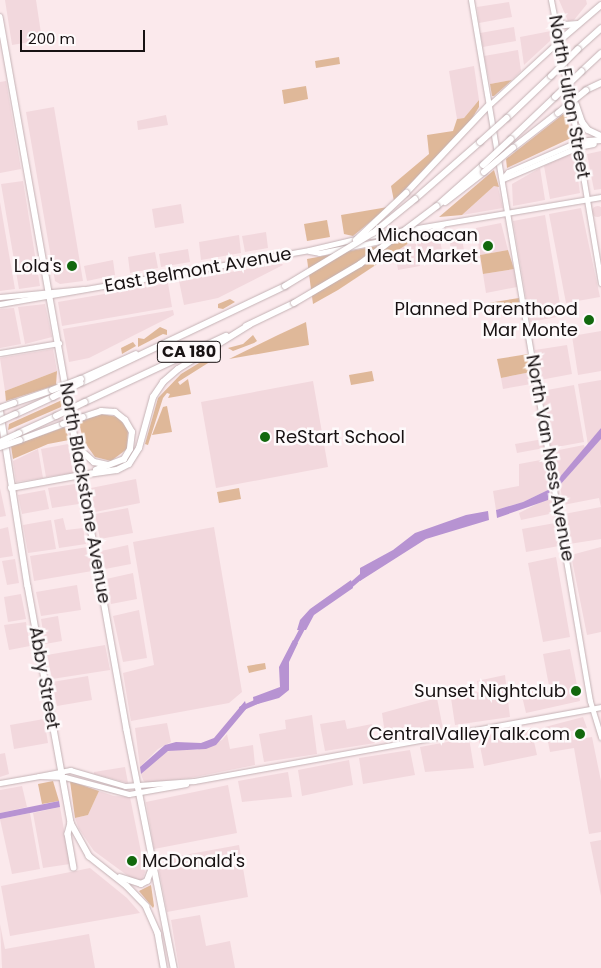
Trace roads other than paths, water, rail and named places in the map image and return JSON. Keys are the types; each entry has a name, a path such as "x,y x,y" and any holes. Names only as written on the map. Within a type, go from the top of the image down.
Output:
{"highway":[{"path":"559,41 601,5"},
{"path":"554,17 564,25 582,22"},
{"name":"CA 180","path":"0,421 53,393 198,330 285,286 329,261 415,199 507,118 601,28"},
{"name":"CA 180","path":"0,442 20,436 56,416 294,303 360,264 484,168 511,139 601,53"},
{"path":"565,73 585,127 601,140"},
{"path":"484,168 513,148 586,90 601,83"},
{"path":"329,261 406,193 488,106"},
{"path":"577,144 601,140"},
{"path":"81,475 117,470 130,464 137,454 153,397 163,382 178,369 249,325"},
{"path":"0,408 53,393"},
{"path":"0,447 20,436 106,411 126,420 132,432 132,442 127,456 119,462 81,475"},
{"path":"76,446 97,464 119,462"}],"main road":[{"name":"North Van Ness Avenue","path":"471,0 592,708 601,737"},
{"name":"North Fulton Street","path":"551,0 601,283"},
{"name":"North Blackstone Avenue","path":"0,16 139,793 174,968"},
{"path":"488,106 559,41"},
{"path":"502,179 508,172 577,144"},
{"name":"East Belmont Avenue","path":"0,297 87,290 309,250 431,224 443,225 601,197"},
{"name":"East Belmont Avenue","path":"0,304 50,294"},
{"path":"0,353 59,343"},
{"name":"Abby Street","path":"0,408 11,488 71,823 81,844 97,863 136,894 152,917 164,968"},
{"path":"11,488 81,475"},
{"path":"61,773 120,793 139,793 194,781 601,707"},
{"path":"0,783 74,771 119,785 138,786 194,781"},
{"path":"71,823 68,834 74,867"},
{"path":"97,863 139,885 146,881 153,867"}],"waterway":[{"path":"348,587 363,574"},
{"path":"293,645 303,626"},
{"path":"241,708 259,700"}],"place":[{"name":"Michoacan Meat Market","path":"488,246"},
{"name":"Lola's","path":"72,266"},
{"name":"Planned Parenthood Mar Monte","path":"589,320"},
{"name":"ReStart School","path":"265,437"},
{"name":"Sunset Nightclub","path":"576,691"},
{"name":"CentralValleyTalk.com","path":"580,734"},
{"name":"McDonald's","path":"132,861"}]}
